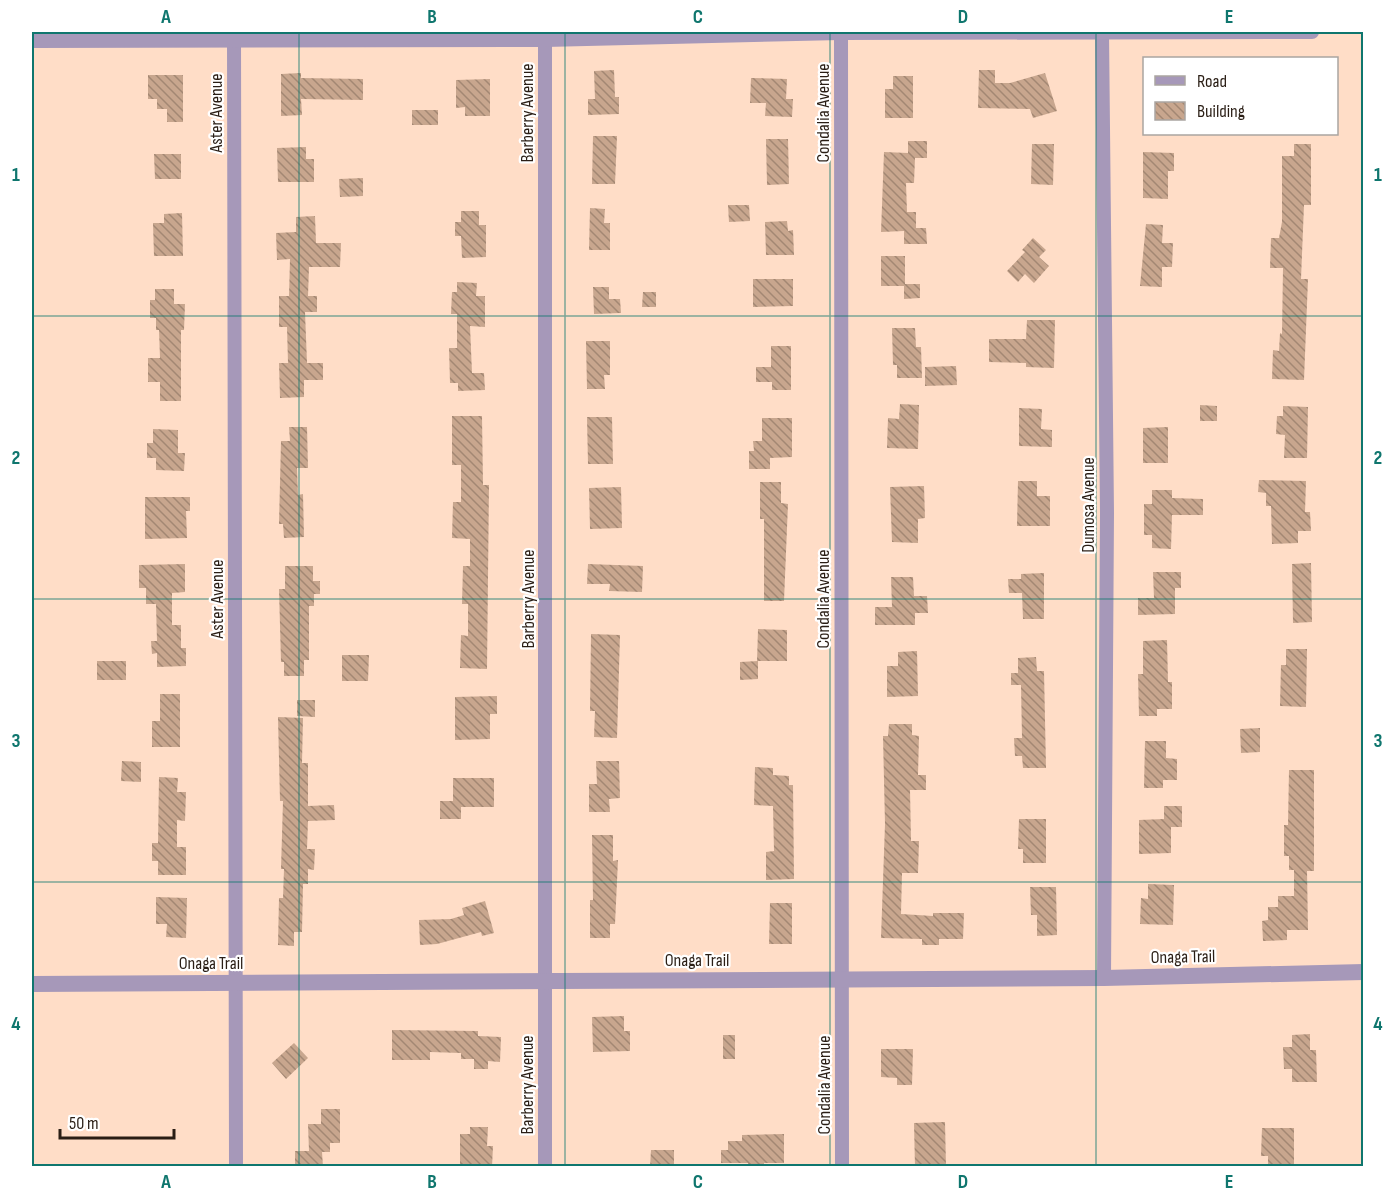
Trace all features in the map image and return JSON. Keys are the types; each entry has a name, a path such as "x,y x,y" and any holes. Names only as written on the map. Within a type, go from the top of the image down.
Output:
{"street":[{"path":"32,41 841,32 1312,32"},
{"name":"Condalia Avenue","path":"841,32 842,1167"},
{"name":"Dumosa Avenue","path":"1102,32 1107,513 1104,978"},
{"name":"Barberry Avenue","path":"545,36 545,1167"},
{"name":"Aster Avenue","path":"234,37 236,1167"},
{"name":"Onaga Trail","path":"32,984 1104,978 1364,972"}],"building":[{"path":"614,70 615,97 619,97 619,114 588,115 588,99 595,99 594,71"},
{"path":"979,70 995,70 995,83 1010,83 1045,73 1057,111 1033,118 1030,109 978,108"},
{"path":"301,73 301,78 363,79 363,100 301,99 302,115 281,116 281,74"},
{"path":"148,75 183,75 183,122 167,122 167,109 157,109 157,99 148,99"},
{"path":"893,76 913,76 913,118 885,118 885,89 893,89"},
{"path":"751,78 787,79 786,99 793,99 792,117 765,116 766,103 750,103"},
{"path":"490,79 490,116 465,116 465,107 456,108 456,80"},
{"path":"412,110 438,110 438,125 412,125"},
{"path":"593,136 617,136 615,184 592,184"},
{"path":"766,139 788,139 789,184 767,185"},
{"path":"908,141 927,141 927,158 915,158 914,183 906,183 907,212 916,212 916,228 926,228 927,244 904,244 904,231 881,232 884,152 908,153"},
{"path":"1032,144 1054,144 1053,185 1031,184"},
{"path":"1294,144 1311,144 1311,205 1304,205 1301,279 1308,279 1304,380 1272,379 1273,350 1279,351 1280,333 1282,334 1283,268 1270,268 1271,238 1279,238 1282,222 1282,156 1294,156"},
{"path":"306,147 306,159 314,159 314,182 278,182 277,148"},
{"path":"1143,152 1174,153 1174,171 1168,171 1168,199 1143,198"},
{"path":"154,154 181,154 181,179 155,179"},
{"path":"363,178 363,196 340,197 339,179"},
{"path":"728,205 749,205 750,221 729,222"},
{"path":"590,208 605,209 604,223 610,223 610,250 589,250"},
{"path":"461,211 479,211 479,225 486,225 486,257 462,258 461,236 455,236 455,222 461,222"},
{"path":"182,213 183,256 154,256 153,223 164,223 164,214"},
{"path":"315,216 316,243 341,243 340,267 309,267 308,296 317,296 317,312 305,312 307,363 323,363 323,380 304,380 304,397 280,398 279,363 288,363 287,327 279,327 279,296 289,296 290,259 277,260 276,233 296,232 296,217"},
{"path":"787,221 788,231 793,230 794,255 766,255 765,222"},
{"path":"1146,224 1163,225 1162,243 1173,243 1172,267 1162,267 1162,287 1140,286"},
{"path":"1033,238 1046,250 1039,257 1049,266 1034,283 1025,274 1018,282 1007,271 1025,252 1022,250"},
{"path":"881,256 905,256 905,284 920,284 920,298 904,299 904,286 881,286"},
{"path":"753,279 793,279 793,306 753,307"},
{"path":"457,282 477,283 476,296 485,296 485,327 470,326 472,373 484,373 485,390 458,391 458,383 450,383 449,348 457,348 457,314 451,314 452,292 457,292"},
{"path":"593,287 609,287 609,299 620,299 621,313 594,314"},
{"path":"155,289 174,289 174,304 185,304 184,330 181,330 181,401 160,401 160,382 148,382 148,358 160,358 156,318 150,318 150,300 155,300"},
{"path":"643,292 656,292 656,307 642,307"},
{"path":"1027,320 1055,320 1054,368 1026,367 1026,363 989,362 989,339 1026,339"},
{"path":"892,328 915,328 916,347 921,347 922,378 897,378 897,365 893,365"},
{"path":"586,341 610,341 610,375 604,375 605,389 587,389"},
{"path":"771,346 791,346 791,390 772,390 772,382 756,382 756,367 771,367"},
{"path":"956,366 957,385 925,386 925,367"},
{"path":"900,404 919,405 918,449 887,448 888,418 899,419"},
{"path":"1200,405 1217,406 1217,421 1200,421"},
{"path":"1283,406 1308,407 1307,458 1284,458 1285,435 1276,434 1277,416 1283,416"},
{"path":"1019,408 1042,409 1041,429 1052,430 1052,447 1019,446"},
{"path":"452,416 482,416 483,485 489,485 487,669 460,668 461,635 468,636 468,604 462,604 463,566 470,566 470,539 452,538 453,502 461,502 461,465 452,465"},
{"path":"587,417 612,417 613,464 588,464"},
{"path":"762,418 792,418 792,457 770,458 770,469 749,469 749,451 754,451 753,441 762,441"},
{"path":"289,427 307,427 308,468 297,468 298,495 303,494 304,537 284,538 283,524 279,524 281,441 290,441"},
{"path":"1168,427 1168,463 1143,463 1143,428"},
{"path":"153,429 178,430 178,453 185,453 184,471 156,470 156,458 147,458 147,443 153,443"},
{"path":"1259,480 1306,481 1305,512 1310,512 1311,531 1298,531 1298,543 1272,544 1271,506 1266,506 1266,493 1258,492"},
{"path":"1018,481 1037,481 1037,496 1050,496 1050,526 1017,526"},
{"path":"760,482 781,482 781,503 788,504 784,601 764,601 764,519 760,519"},
{"path":"924,486 925,518 918,519 918,543 892,542 890,487"},
{"path":"621,487 622,528 590,529 589,488"},
{"path":"1152,490 1172,490 1172,498 1203,499 1203,515 1172,515 1171,549 1152,548 1152,535 1144,535 1144,504 1152,504"},
{"path":"145,497 190,497 190,511 186,511 187,538 145,539"},
{"path":"1311,563 1312,622 1293,623 1292,564"},
{"path":"185,564 185,592 172,593 172,625 181,625 181,648 186,648 186,666 157,667 157,653 152,654 151,641 157,641 156,604 146,604 146,588 139,588 139,565"},
{"path":"588,564 643,566 642,592 609,591 610,584 587,584"},
{"path":"285,566 313,566 313,581 320,581 320,594 314,594 314,606 309,606 309,660 304,660 304,676 284,676 284,662 281,662 279,589 285,589"},
{"path":"1153,572 1181,572 1181,588 1175,588 1175,614 1138,615 1138,598 1154,598"},
{"path":"1044,573 1044,619 1023,619 1022,593 1009,593 1008,579 1021,579 1021,574"},
{"path":"891,577 913,577 914,596 927,596 928,613 915,613 915,625 875,625 875,607 892,607"},
{"path":"758,629 787,630 787,661 757,661"},
{"path":"591,634 620,635 617,738 594,737 595,711 590,711"},
{"path":"1167,640 1168,682 1172,682 1172,709 1157,709 1157,716 1139,716 1138,674 1143,674 1143,641"},
{"path":"1286,649 1307,649 1306,707 1280,706 1281,665 1286,665"},
{"path":"917,651 918,696 887,697 887,666 898,666 898,652"},
{"path":"342,655 369,655 368,681 342,681"},
{"path":"1036,657 1037,671 1044,671 1046,768 1023,768 1022,756 1015,756 1014,738 1022,738 1021,685 1011,685 1011,673 1018,673 1018,658"},
{"path":"97,661 126,661 126,680 97,680"},
{"path":"758,661 758,679 740,680 740,662"},
{"path":"160,694 180,694 180,747 152,747 152,721 160,721"},
{"path":"497,696 497,714 490,714 490,739 455,740 455,697"},
{"path":"297,700 315,700 315,717 297,716"},
{"path":"278,717 303,718 302,763 308,763 308,806 334,805 335,820 308,821 307,849 315,849 314,870 308,869 308,884 303,884 302,932 294,932 294,946 278,945 279,898 283,898 284,869 281,869 283,801 280,801"},
{"path":"889,724 912,724 912,735 919,736 918,775 926,775 926,790 910,790 911,841 919,841 918,873 902,873 901,914 933,916 933,913 964,913 963,939 939,939 939,945 922,945 922,939 881,938 885,824 883,736 888,736"},
{"path":"1260,728 1260,752 1241,753 1240,729"},
{"path":"1145,741 1166,741 1166,758 1177,759 1177,780 1163,780 1163,788 1144,788"},
{"path":"122,761 141,762 141,782 121,781"},
{"path":"596,761 619,761 620,798 609,799 610,812 589,812 589,784 597,784"},
{"path":"755,767 773,768 773,775 789,776 789,785 793,785 794,879 766,880 766,852 774,851 773,806 754,805"},
{"path":"1289,770 1314,770 1314,871 1307,871 1308,930 1287,930 1287,940 1263,941 1262,921 1268,920 1268,907 1278,907 1278,896 1294,896 1294,870 1289,870 1289,856 1284,856 1284,825 1288,825"},
{"path":"159,777 178,778 177,792 186,792 185,821 177,820 177,847 186,847 186,875 158,875 158,861 152,861 152,843 158,843"},
{"path":"453,778 494,778 494,807 461,807 461,819 440,819 440,801 453,801"},
{"path":"1164,806 1182,806 1182,827 1171,827 1171,853 1139,854 1139,820 1164,819"},
{"path":"1019,819 1046,819 1046,863 1023,863 1023,849 1018,849"},
{"path":"592,835 613,835 613,861 618,860 615,924 610,924 610,938 590,938 590,900 593,900"},
{"path":"1148,884 1174,885 1173,925 1140,924 1141,898 1148,899"},
{"path":"1030,887 1056,887 1057,935 1037,936 1037,915 1031,915"},
{"path":"156,897 187,898 186,938 166,937 167,924 156,924"},
{"path":"485,901 494,933 482,936 481,932 437,944 420,945 419,920 451,919 464,915 462,908"},
{"path":"770,903 792,903 792,944 769,944"},
{"path":"624,1016 624,1031 630,1031 630,1051 593,1052 592,1017"},
{"path":"392,1030 478,1031 478,1036 501,1037 500,1062 488,1061 488,1069 474,1069 474,1059 461,1059 461,1053 430,1052 430,1060 392,1060"},
{"path":"1310,1034 1310,1050 1316,1050 1317,1082 1292,1082 1292,1069 1284,1069 1283,1047 1292,1047 1292,1035"},
{"path":"723,1035 735,1035 735,1059 723,1059"},
{"path":"294,1043 308,1058 286,1079 272,1063"},
{"path":"881,1049 913,1049 912,1085 897,1085 897,1078 881,1077"},
{"path":"321,1109 340,1109 340,1143 330,1143 330,1152 322,1152 323,1167 295,1167 295,1151 309,1151 308,1124 321,1124"},
{"path":"945,1122 946,1167 915,1167 914,1123"},
{"path":"470,1127 488,1127 487,1146 493,1146 492,1167 460,1167 460,1134 470,1134"},
{"path":"1262,1128 1294,1128 1294,1167 1268,1167 1268,1156 1261,1156"},
{"path":"784,1134 784,1163 764,1163 764,1167 748,1167 748,1163 721,1163 721,1150 728,1150 728,1141 742,1141 742,1135"},
{"path":"651,1150 674,1150 674,1167 650,1167"}]}
